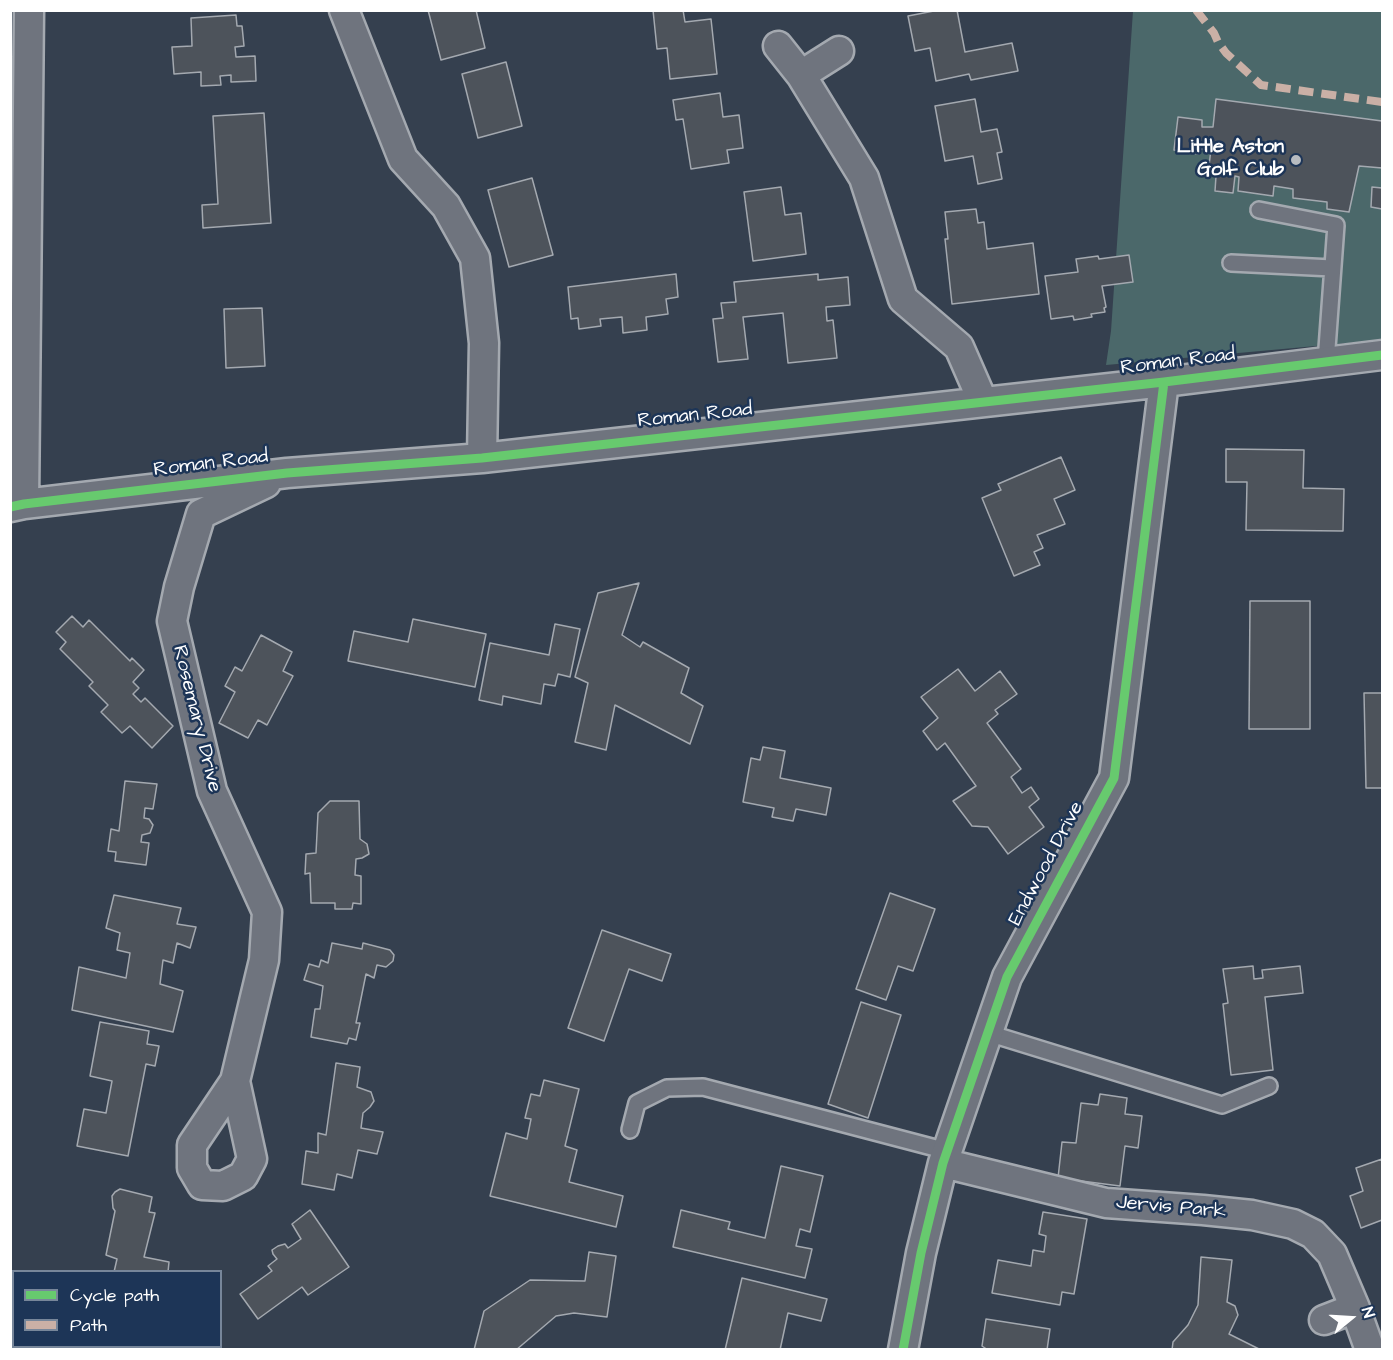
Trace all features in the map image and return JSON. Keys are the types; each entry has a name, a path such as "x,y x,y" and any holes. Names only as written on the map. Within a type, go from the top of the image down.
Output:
{"street":[{"path":"17,506 29,10"},
{"path":"344,10 403,159 446,206 476,258 484,343 482,458"},
{"path":"778,46 801,75 864,178 903,299 958,347 983,402"},
{"path":"801,75 839,51"},
{"name":"Roman Road","path":"17,506 287,473 482,458 1164,382 1383,355"},
{"name":"Endwood Drive","path":"903,1350 921,1253 945,1157 1007,977 1114,778 1164,382"},
{"name":"Rosemary Drive","path":"235,1081 264,960 267,912 212,791 172,621 178,587 201,514 287,473"},
{"name":"Jervis Park","path":"945,1157 1106,1203 1252,1215 1293,1224 1313,1234 1332,1254 1370,1350"},
{"path":"1324,1320 1355,1308"}],"lane":[{"path":"1259,210 1336,225 1326,362"},
{"path":"1230,262 1332,268"},
{"path":"988,1033 1222,1105 1269,1086"},
{"path":"630,1130 638,1103 668,1088 703,1087 945,1157"}],"green space":[{"name":"Little Aston Golf Club","path":"1133,11 1382,11 1382,340 1106,365 1111,331"}],"building":[{"path":"428,10 476,10 485,48 441,60"},
{"path":"653,10 683,10 685,22 711,19 717,74 670,79 667,48 657,49"},
{"path":"939,10 957,10 965,52 1012,43 1018,71 971,80 969,74 936,81 930,48 915,51 908,16"},
{"path":"236,15 237,26 242,26 244,46 235,47 236,57 255,56 256,81 231,82 231,75 220,76 221,85 201,86 201,72 174,74 172,47 192,46 191,18"},
{"path":"506,62 522,126 478,138 462,74"},
{"path":"720,93 723,117 739,115 743,148 727,150 729,163 691,169 683,119 676,120 673,100"},
{"path":"975,99 981,132 997,129 1002,152 997,153 1002,179 978,184 973,156 945,161 935,106"},
{"name":"Little Aston Golf Club","path":"1216,99 1382,121 1382,168 1359,166 1349,212 1327,209 1327,202 1293,198 1293,189 1274,186 1273,196 1238,191 1239,177 1235,176 1233,193 1215,191 1216,176 1208,174 1211,149 1199,149 1198,154 1174,150 1178,117 1202,120 1202,127 1213,127"},
{"path":"264,113 271,223 203,228 202,205 218,204 213,116"},
{"path":"532,178 553,255 509,267 488,190"},
{"path":"781,187 785,215 801,213 806,254 753,261 744,192"},
{"path":"1372,187 1382,188 1382,209 1371,207"},
{"path":"976,209 978,223 984,222 987,249 1033,243 1039,294 952,304 945,239 948,239 945,212"},
{"path":"1129,255 1133,282 1102,286 1105,312 1074,320 1073,316 1051,319 1045,276 1078,272 1076,259"},
{"path":"676,274 678,297 666,299 668,314 646,317 647,330 623,333 622,317 600,319 601,326 579,329 578,318 571,319 568,287"},
{"path":"818,274 818,280 848,277 850,305 826,307 827,321 833,320 837,358 788,363 783,313 743,317 748,359 718,362 713,319 723,318 721,303 736,302 734,282"},
{"path":"262,308 265,366 226,368 224,309"},
{"path":"1226,449 1304,450 1303,488 1344,489 1343,531 1246,530 1247,482 1226,482"},
{"path":"1061,457 1075,490 1054,499 1065,524 1037,535 1043,548 1034,552 1040,565 1014,576 982,498 1001,490 998,484"},
{"path":"639,583 622,635 640,647 643,642 689,668 681,693 703,706 690,744 615,705 606,750 575,742 588,683 575,677 598,593"},
{"path":"1250,601 1310,601 1310,729 1249,729"},
{"path":"72,616 83,627 89,620 130,661 132,658 144,670 133,682 139,688 133,694 141,702 145,698 173,726 152,748 130,726 122,733 101,712 108,705 89,686 93,682 60,649 66,642 56,632"},
{"path":"413,619 486,634 475,687 348,661 354,631 408,642"},
{"path":"555,624 580,629 570,677 558,674 555,686 544,684 541,704 503,696 502,705 479,700 490,643 549,655"},
{"path":"261,635 292,652 283,671 293,676 267,725 258,720 248,738 219,723 235,692 225,686 235,667 242,671"},
{"path":"958,669 975,691 1000,671 1017,694 995,710 998,714 987,723 1021,769 1011,777 1022,793 1031,787 1039,799 1029,807 1044,827 1008,854 988,827 972,826 953,801 976,786 945,743 937,750 923,731 938,718 921,697"},
{"path":"1364,693 1382,693 1382,788 1366,788"},
{"path":"763,747 785,751 780,778 831,788 826,815 796,809 793,821 772,817 774,808 743,802 751,758 760,760"},
{"path":"125,781 157,784 153,809 145,808 144,818 149,819 153,825 150,833 142,835 141,842 149,843 146,865 115,861 116,852 108,851 111,829 119,831"},
{"path":"330,801 359,801 360,839 367,844 369,854 356,859 355,875 361,876 361,904 353,903 352,909 335,909 335,903 311,903 310,873 305,874 306,854 316,853 318,813"},
{"path":"890,893 935,909 913,971 898,966 886,1000 856,989"},
{"path":"114,895 181,908 177,924 196,927 190,948 177,943 173,963 163,960 160,984 183,991 173,1032 72,1010 79,967 126,978 130,953 117,950 120,933 106,928"},
{"path":"602,930 671,954 662,981 629,969 604,1041 568,1028"},
{"path":"332,943 362,949 363,943 390,950 394,955 393,961 386,967 377,965 374,978 366,974 356,1023 360,1023 356,1040 349,1038 347,1044 311,1037 315,1009 320,1009 323,986 304,980 309,964 319,967 321,960 328,963"},
{"path":"1253,966 1254,979 1263,978 1262,970 1300,966 1303,993 1265,997 1273,1070 1231,1075 1223,1004 1228,1003 1223,969"},
{"path":"861,1002 901,1015 868,1118 828,1104"},
{"path":"100,1022 149,1031 147,1044 159,1046 155,1066 146,1064 128,1156 77,1146 84,1109 106,1113 112,1081 90,1076"},
{"path":"336,1063 360,1067 357,1087 371,1092 374,1101 363,1113 361,1128 383,1132 377,1154 358,1150 352,1178 337,1174 334,1190 302,1184 306,1151 318,1153 318,1133 326,1135"},
{"path":"544,1080 579,1089 565,1146 577,1150 569,1182 623,1196 616,1227 490,1196 506,1133 527,1139 531,1119 525,1118 531,1094 540,1096"},
{"path":"1100,1094 1127,1098 1125,1114 1142,1116 1138,1148 1125,1146 1120,1186 1058,1178 1062,1142 1076,1143 1081,1103 1098,1105"},
{"path":"1382,1159 1382,1220 1361,1228 1350,1196 1363,1191 1356,1168"},
{"path":"781,1166 823,1176 810,1232 800,1229 796,1246 812,1249 805,1278 673,1247 681,1210 730,1222 728,1229 765,1238"},
{"path":"120,1189 152,1197 149,1212 155,1213 144,1257 169,1262 168,1270 114,1270 117,1259 106,1255 115,1211 112,1196"},
{"path":"310,1210 349,1267 308,1295 302,1287 258,1319 240,1294 272,1271 268,1266 277,1259 272,1250 285,1244 288,1248 301,1239 292,1224"},
{"path":"1043,1212 1087,1219 1074,1294 1062,1292 1060,1305 992,1293 998,1260 1031,1266 1033,1250 1044,1252 1046,1236 1039,1234"},
{"path":"589,1252 616,1256 607,1317 574,1313 556,1316 516,1350 474,1350 484,1311 530,1280 585,1281"},
{"path":"1201,1257 1232,1260 1227,1302 1235,1306 1238,1315 1229,1334 1261,1350 1172,1350 1173,1342 1188,1325 1198,1305"},
{"path":"742,1278 827,1299 821,1321 788,1313 780,1350 725,1350"},
{"path":"986,1319 1050,1329 1047,1350 988,1350 982,1346"}],"marked path":[{"path":"1196,10 1226,53 1261,85 1382,102"}],"cycle path":[{"path":"10,507 287,473 482,458 1164,382 1382,355"},
{"path":"903,1350 921,1253 943,1163 1007,977 1114,778 1164,382"}],"place":[{"name":"Little Aston Golf Club","path":"1296,160"}]}
